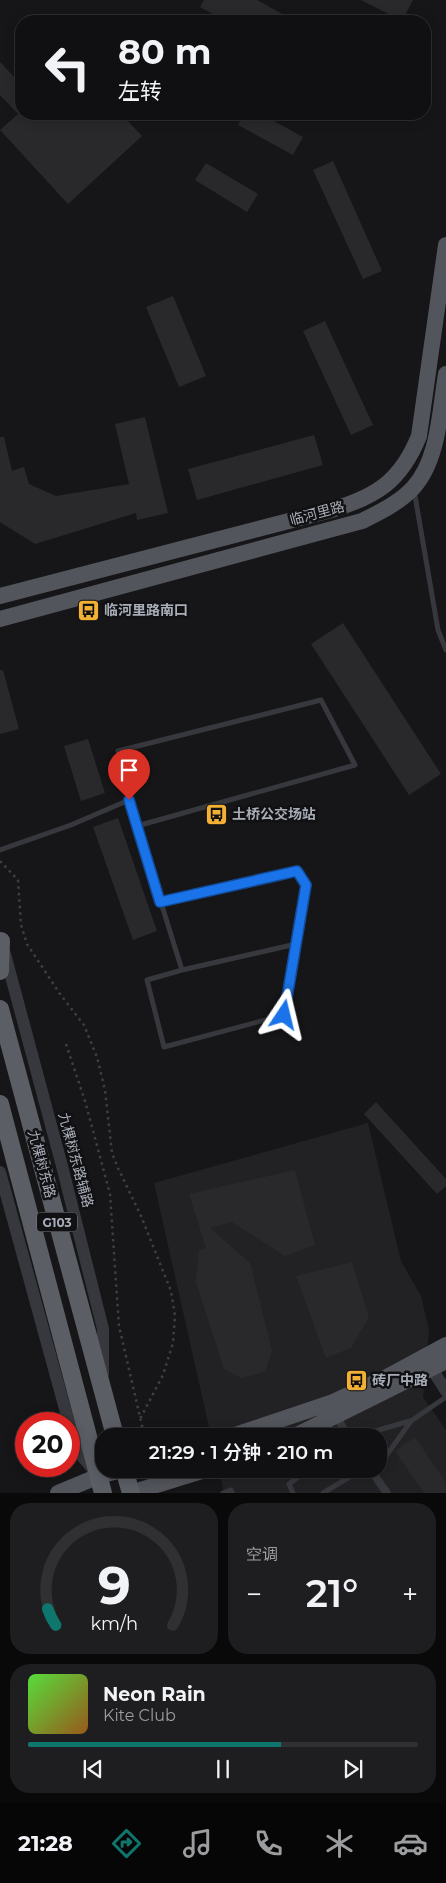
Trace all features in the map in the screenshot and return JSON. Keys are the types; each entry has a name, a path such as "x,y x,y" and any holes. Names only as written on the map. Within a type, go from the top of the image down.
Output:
{"highway":[{"path":"0,971 1,938"},
{"name":"九棵树东路","path":"0,1008 113,1428"},
{"name":"九棵树东路","path":"0,1104 101,1485"},
{"path":"127,1478 131,1493"}],"main road":[{"name":"临河里路","path":"0,596 331,510 356,503 379,490 400,471 411,456 419,436 446,245"},
{"name":"临河里路","path":"0,619 362,521 390,506 414,488 425,471 433,450 446,374"},
{"path":"256,1428 333,1402 385,1378 446,1345"},
{"path":"311,1428 439,1365"},
{"path":"131,1493 159,1489 186,1478"},
{"path":"58,1493 101,1485"}],"street":[{"name":"九棵树东路辅路","path":"1,938 103,1329 103,1394"},
{"path":"0,1172 76,1450 101,1485"},
{"path":"439,1365 446,1391"},
{"path":"336,1416 343,1428"},
{"path":"376,1478 387,1493"}],"lane":[{"path":"414,488 438,630 446,650"},
{"path":"137,826 355,766 321,700 118,751 129,800 160,902 182,970"},
{"path":"0,850 71,826 129,800"},
{"path":"160,902 297,871 306,885 284,1015 164,1047 147,980 182,970 296,944"},
{"path":"386,1428 410,1421 446,1397"},
{"path":"387,1455 410,1421"},
{"path":"293,1493 288,1484 296,1478"},
{"path":"323,1493 348,1478"},
{"path":"224,1493 231,1490 232,1493"}],"path":[{"path":"0,861 18,880 21,925 28,944 60,994 84,1025 97,1057 105,1090 112,1153 141,1216 171,1291 175,1316 173,1343 163,1375 140,1419"},
{"path":"66,1044 85,1101 110,1194 120,1326 142,1428"}],"shaded area":[{"path":"368,1123 401,1261 421,1296 429,1330 423,1397 446,1430 446,1493 224,1493 221,1478 387,1478 387,1428 209,1428 154,1183"}],"building":[{"path":"204,0 257,0 284,15 214,15 200,7"},
{"path":"361,0 413,0 405,15 390,15"},
{"path":"0,62 15,78 15,111 0,95"},
{"path":"15,117 15,120 127,120 142,136 68,204 0,130"},
{"path":"241,120 272,120 303,137 293,155 238,125"},
{"path":"333,161 382,271 363,279 313,170"},
{"path":"206,163 258,194 247,212 195,180"},
{"path":"173,296 206,376 179,387 146,307"},
{"path":"325,321 373,425 351,435 303,331"},
{"path":"145,417 168,513 137,520 136,513 35,544 0,522 0,437 4,437 12,471 24,467 29,484 56,496 129,484 115,424"},
{"path":"314,435 323,465 197,500 188,469"},
{"path":"343,623 441,774 409,795 311,644"},
{"path":"0,670 3,670 19,729 0,734"},
{"path":"88,739 105,793 81,801 64,746"},
{"path":"118,818 157,931 133,940 93,827"},
{"path":"376,1102 446,1179 446,1186 437,1194 364,1114"},
{"path":"295,1170 315,1245 285,1256 232,1222 210,1228 250,1263 272,1351 265,1372 241,1378 224,1369 196,1282 199,1250 206,1248 189,1194"},
{"path":"352,1262 369,1317 351,1348 326,1358 296,1276"},
{"path":"415,1437 446,1483 446,1493 424,1493 395,1451"}],"place":[{"name":"临河里路南口","path":"88,610"},
{"name":"土桥公交场站","path":"216,814"},
{"name":"砖厂中路","path":"356,1380"}],"route":[{"path":"129,800 160,902 297,871 306,885 284,1015"}]}
